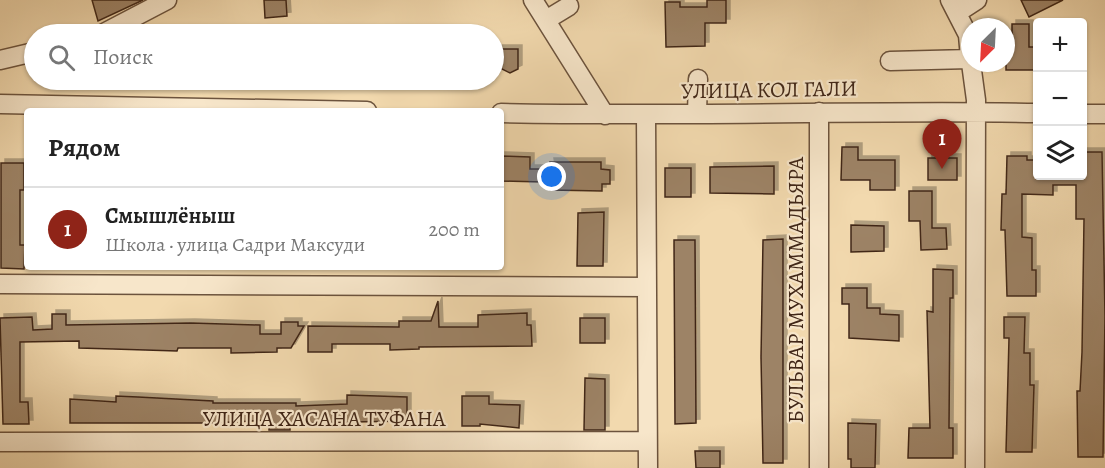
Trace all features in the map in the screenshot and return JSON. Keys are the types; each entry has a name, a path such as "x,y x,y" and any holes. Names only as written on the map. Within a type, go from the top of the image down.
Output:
{"street":[{"path":"121,24 166,0"},
{"path":"533,0 606,115"},
{"path":"961,20 954,6 977,0"},
{"path":"546,20 570,6"},
{"path":"0,60 24,54"},
{"path":"890,61 961,60"},
{"path":"971,72 975,112 975,468"},
{"path":"697,113 698,79"},
{"path":"0,104 210,108"},
{"name":"УЛИЦА КОЛ ГАЛИ","path":"504,113 645,116 697,113 819,112 1033,113"},
{"name":"БУЛЬВАР МУХАММАДЬЯРА","path":"819,112 819,468"},
{"path":"1087,114 1105,114"},
{"path":"645,116 648,468"},
{"path":"0,284 647,287"},
{"name":"УЛИЦА ХАСАНА ТУФАНА","path":"0,442 647,441"}],"building":[{"path":"92,0 143,0 98,21"},
{"path":"264,0 286,0 287,16 265,18"},
{"path":"707,0 726,0 726,23 705,23 705,46 666,47 665,2 680,2 680,7 707,7"},
{"path":"1021,0 1063,0 1029,17"},
{"path":"1015,24 1029,24 1029,47 1033,47 1033,70 1015,70"},
{"path":"504,49 518,49 518,69 510,73 504,70"},
{"path":"842,147 858,147 858,160 895,160 895,190 870,190 870,180 841,180"},
{"path":"1087,152 1102,152 1105,316 1103,457 1078,457 1077,391 1080,391 1082,352 1084,219 1076,219 1076,185 1053,185 1053,195 1022,194 1022,237 1032,238 1032,270 1036,270 1036,296 1007,296 1005,230 1001,230 1002,194 1006,194 1007,156 1027,156 1027,160 1033,160 1033,180 1087,180"},
{"path":"504,156 530,157 530,169 551,169 550,162 601,162 601,169 610,170 610,184 602,184 602,191 550,190 550,183 504,181"},
{"path":"928,158 957,158 957,180 928,180"},
{"path":"1,163 24,163 24,190 20,190 20,245 24,245 24,269 1,268"},
{"path":"774,166 774,194 710,193 710,167"},
{"path":"665,168 691,168 691,197 665,197"},
{"path":"909,191 932,191 932,228 946,228 947,249 921,250 920,221 909,221"},
{"path":"604,212 603,266 577,266 578,213"},
{"path":"851,225 884,226 884,251 851,252"},
{"path":"783,239 783,463 763,463 761,357 763,240"},
{"path":"674,240 695,240 696,423 675,424"},
{"path":"933,269 953,270 953,298 950,298 949,428 953,428 953,458 908,458 909,428 930,428 927,311 933,312"},
{"path":"842,288 867,288 867,308 880,308 880,314 899,315 899,341 849,338 849,304 842,304"},
{"path":"438,301 439,327 478,327 478,315 527,313 527,325 531,325 532,346 419,347 419,349 390,350 390,344 332,344 332,352 308,352 308,326 399,327 399,321 431,321"},
{"path":"52,314 66,314 66,325 191,323 260,325 260,334 281,334 281,322 298,322 298,326 304,326 291,348 277,348 277,352 231,353 231,348 178,348 177,351 79,348 79,341 20,342 20,402 28,402 29,424 3,424 0,318 32,317 33,330 52,329"},
{"path":"1004,317 1025,317 1024,353 1030,353 1030,385 1034,385 1032,452 1006,452 1009,338 1004,338"},
{"path":"580,318 605,318 605,343 580,343"},
{"path":"585,378 605,379 605,430 584,430"},
{"path":"347,395 407,397 407,421 296,423 296,426 290,426 290,430 269,430 269,420 214,423 70,423 70,399 116,402 116,396 213,401 213,403 296,403 296,406 347,404"},
{"path":"462,396 489,396 489,404 520,405 519,428 480,424 480,426 462,426"},
{"path":"848,423 876,424 875,468 851,468 851,459 848,459"},
{"path":"695,451 720,451 720,468 696,468"}],"place":[{"name":"Смышлёныш","path":"942,169"}]}
